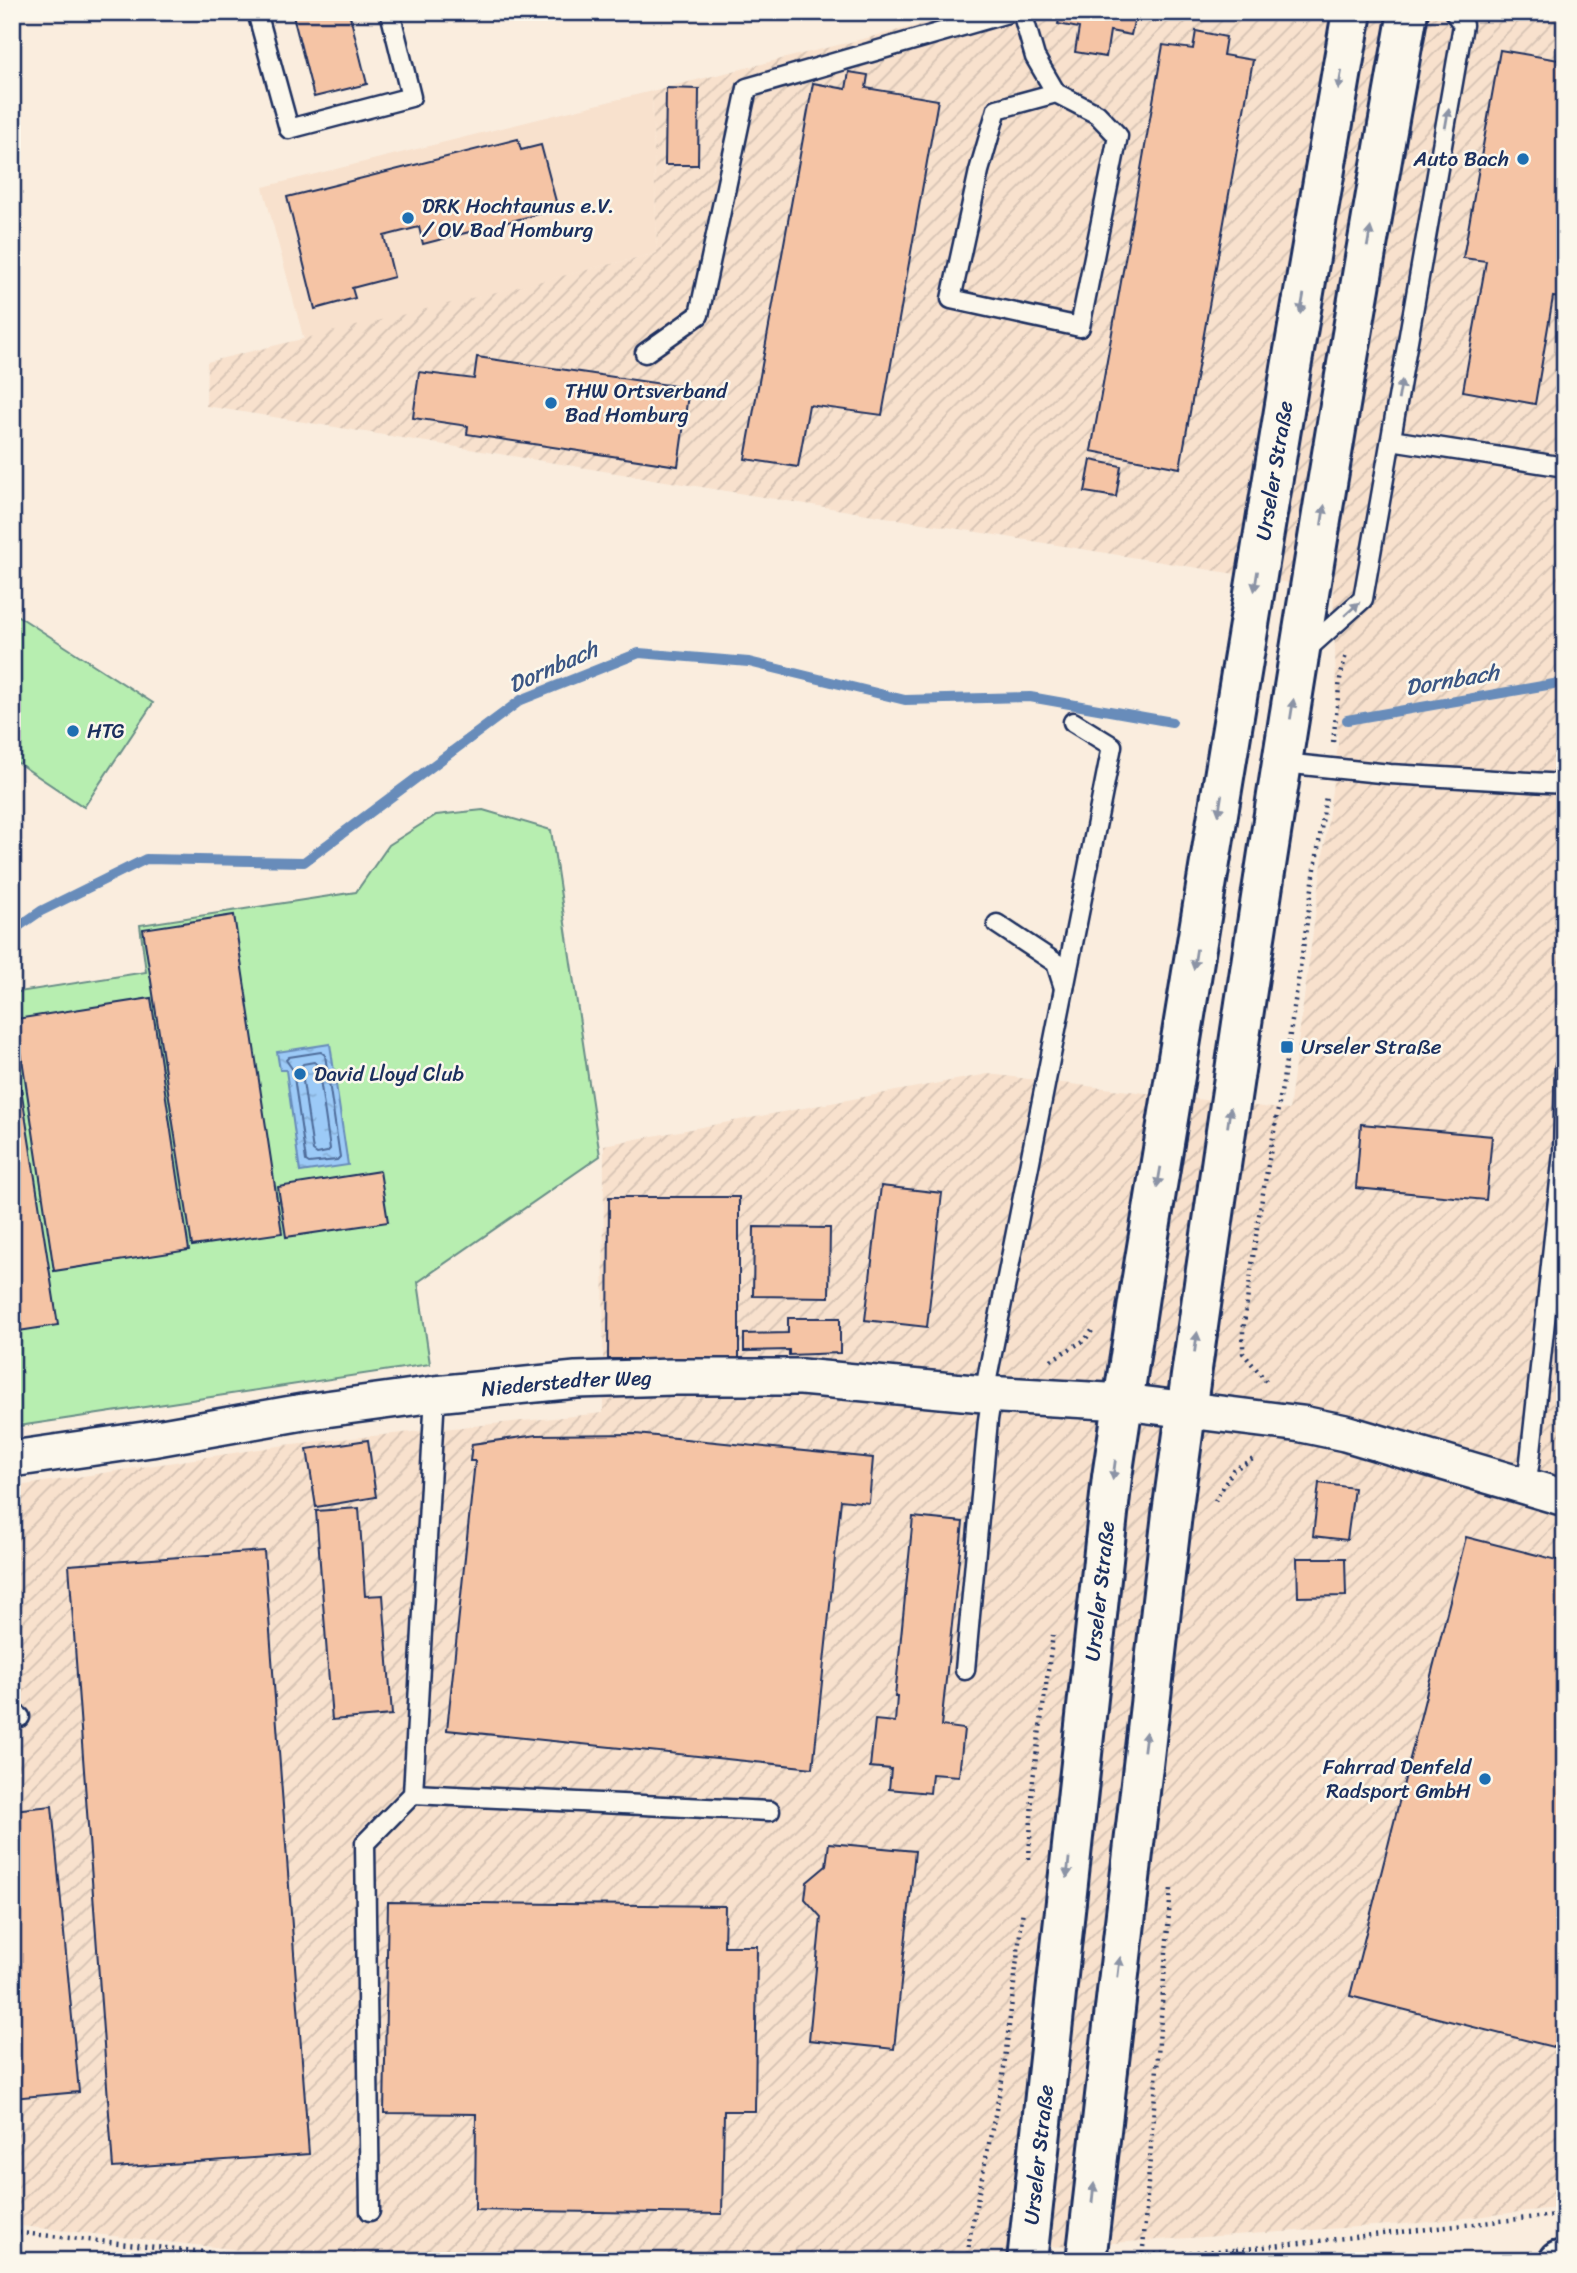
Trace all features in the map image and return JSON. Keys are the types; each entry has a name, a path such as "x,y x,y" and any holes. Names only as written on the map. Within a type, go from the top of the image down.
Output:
{"street":[{"name":"Urseler Straße","path":"1028,2261 1112,1476 1286,396 1352,12"},
{"path":"1086,2261 1186,1410 1283,763 1408,12"},
{"name":"Niederstedter Weg","path":"12,1459 151,1440 303,1412 435,1394 576,1380 801,1377 988,1394 1124,1402 1302,1424 1345,1433 1565,1498"},
{"path":"1559,2261 1565,2260"}],"lane":[{"path":"257,12 289,130 411,97 390,12"},
{"path":"645,353 699,315 747,88 1011,12"},
{"path":"1022,12 1035,57 1056,93 1097,114 1118,136 1080,327 951,299 979,171 997,109 1056,93"},
{"path":"1301,654 1363,599 1463,25 1454,12"},
{"path":"1391,440 1565,467"},
{"path":"965,1670 988,1420 988,1394 1112,746 1073,722"},
{"path":"1283,763 1390,774 1565,784"},
{"path":"997,924 1056,963 1065,988"},
{"path":"1525,1487 1563,1153 1565,1067"},
{"path":"370,2211 365,1843 412,1794 435,1394"},
{"path":"412,1794 770,1811"}],"path":[{"path":"1270,1384 1262,1379 1243,1353 1243,1331 1258,1221 1298,987"},
{"path":"1219,1491 1233,1470 1252,1458 1262,1458"},
{"path":"1028,1864 1033,1779 1055,1622"},
{"path":"1142,2261 1171,1882"},
{"path":"967,2261 1003,2076 1024,1900"},
{"path":"1028,2261 1236,2250 1565,2214"},
{"path":"12,2232 316,2261"}],"shaded area":[{"path":"972,12 1565,12 1565,2207 1419,2223 880,2258 780,2261 434,2261 286,2255 12,2225 12,1487 292,1444 603,1413 604,1145 988,1074 1289,1110 1338,745 1333,590 206,406 207,362 657,253 652,91"},
{"path":"652,91 657,253 304,340 263,187"}],"green space":[{"name":"HTG","path":"12,612 153,703 84,807 12,759"},
{"name":"David Lloyd Club","path":"483,810 551,830 600,1156 418,1282 430,1364 12,1427 12,993 146,972 140,925 356,892 389,845 436,815"}],"water":[{"path":"330,1044 348,1165 300,1172 286,1070 280,1070 277,1052"}],"building":[{"path":"292,12 349,12 367,84 314,97"},
{"path":"1061,12 1136,12 1131,35 1110,31 1106,57 1075,52 1079,28 1058,24"},
{"path":"1196,31 1226,37 1223,55 1253,60 1180,468 1091,451 1163,45 1193,49"},
{"name":"Auto Bach","path":"1500,50 1565,61 1565,299 1553,297 1535,404 1463,391 1486,261 1463,258"},
{"path":"849,72 868,75 866,88 938,100 882,415 809,405 798,467 745,459 813,83 846,89"},
{"path":"666,88 699,89 698,165 665,165"},
{"name":"DRK Hochtaunus e.V. / OV Bad Homburg","path":"518,139 521,150 541,145 558,209 423,244 419,227 384,236 394,277 352,288 355,298 315,309 287,197"},
{"name":"THW Ortsverband Bad Homburg","path":"477,357 689,388 678,466 467,434 468,426 413,418 419,372 474,379"},
{"path":"1091,460 1121,466 1116,497 1085,492"},
{"path":"234,915 282,1233 192,1246 143,929"},
{"path":"151,998 189,1250 54,1271 16,1019"},
{"path":"12,1031 58,1325 12,1332"},
{"path":"1361,1124 1492,1136 1486,1200 1356,1188"},
{"path":"380,1171 388,1222 286,1237 278,1187"},
{"path":"881,1186 942,1193 927,1327 865,1320"},
{"path":"609,1197 739,1197 739,1359 608,1359"},
{"path":"754,1227 830,1228 829,1297 753,1296"},
{"path":"788,1318 840,1318 840,1353 789,1355 789,1350 744,1351 744,1334 788,1333"},
{"path":"636,1434 873,1458 869,1503 841,1500 813,1768 447,1730 475,1461 470,1461 472,1444 537,1435"},
{"path":"368,1440 376,1497 316,1507 307,1449"},
{"path":"1319,1483 1354,1488 1347,1540 1313,1536"},
{"path":"359,1508 365,1596 383,1595 392,1715 332,1720 316,1511"},
{"path":"913,1517 963,1522 941,1726 964,1729 959,1776 932,1774 930,1793 889,1789 891,1769 870,1767 875,1720 895,1722 895,1697"},
{"name":"Fahrrad Denfeld Radsport GmbH","path":"1466,1537 1565,1562 1565,2050 1350,1996"},
{"path":"264,1551 309,2154 113,2168 69,1565"},
{"path":"1297,1558 1345,1558 1346,1596 1298,1597"},
{"path":"52,1806 79,2092 12,2098 12,1810"},
{"path":"829,1843 915,1851 894,2049 809,2040 821,1917 805,1899 807,1882 826,1866"},
{"path":"388,1902 725,1906 724,1946 757,1946 755,2111 724,2111 722,2214 475,2210 476,2114 384,2113"}],"waterway":[{"name":"Dornbach","path":"12,931 41,911 146,859 304,862 521,700 639,653 749,662 905,700 1030,697 1172,722"},
{"name":"Dornbach","path":"1347,720 1565,682"}],"place":[{"name":"Auto Bach","path":"1523,159"},
{"name":"DRK Hochtaunus e.V. / OV Bad Homburg","path":"408,218"},
{"name":"THW Ortsverband Bad Homburg","path":"551,403"},
{"name":"HTG","path":"73,731"},
{"name":"Urseler Straße","path":"1287,1047"},
{"name":"David Lloyd Club","path":"300,1074"},
{"name":"Fahrrad Denfeld Radsport GmbH","path":"1485,1779"}]}
